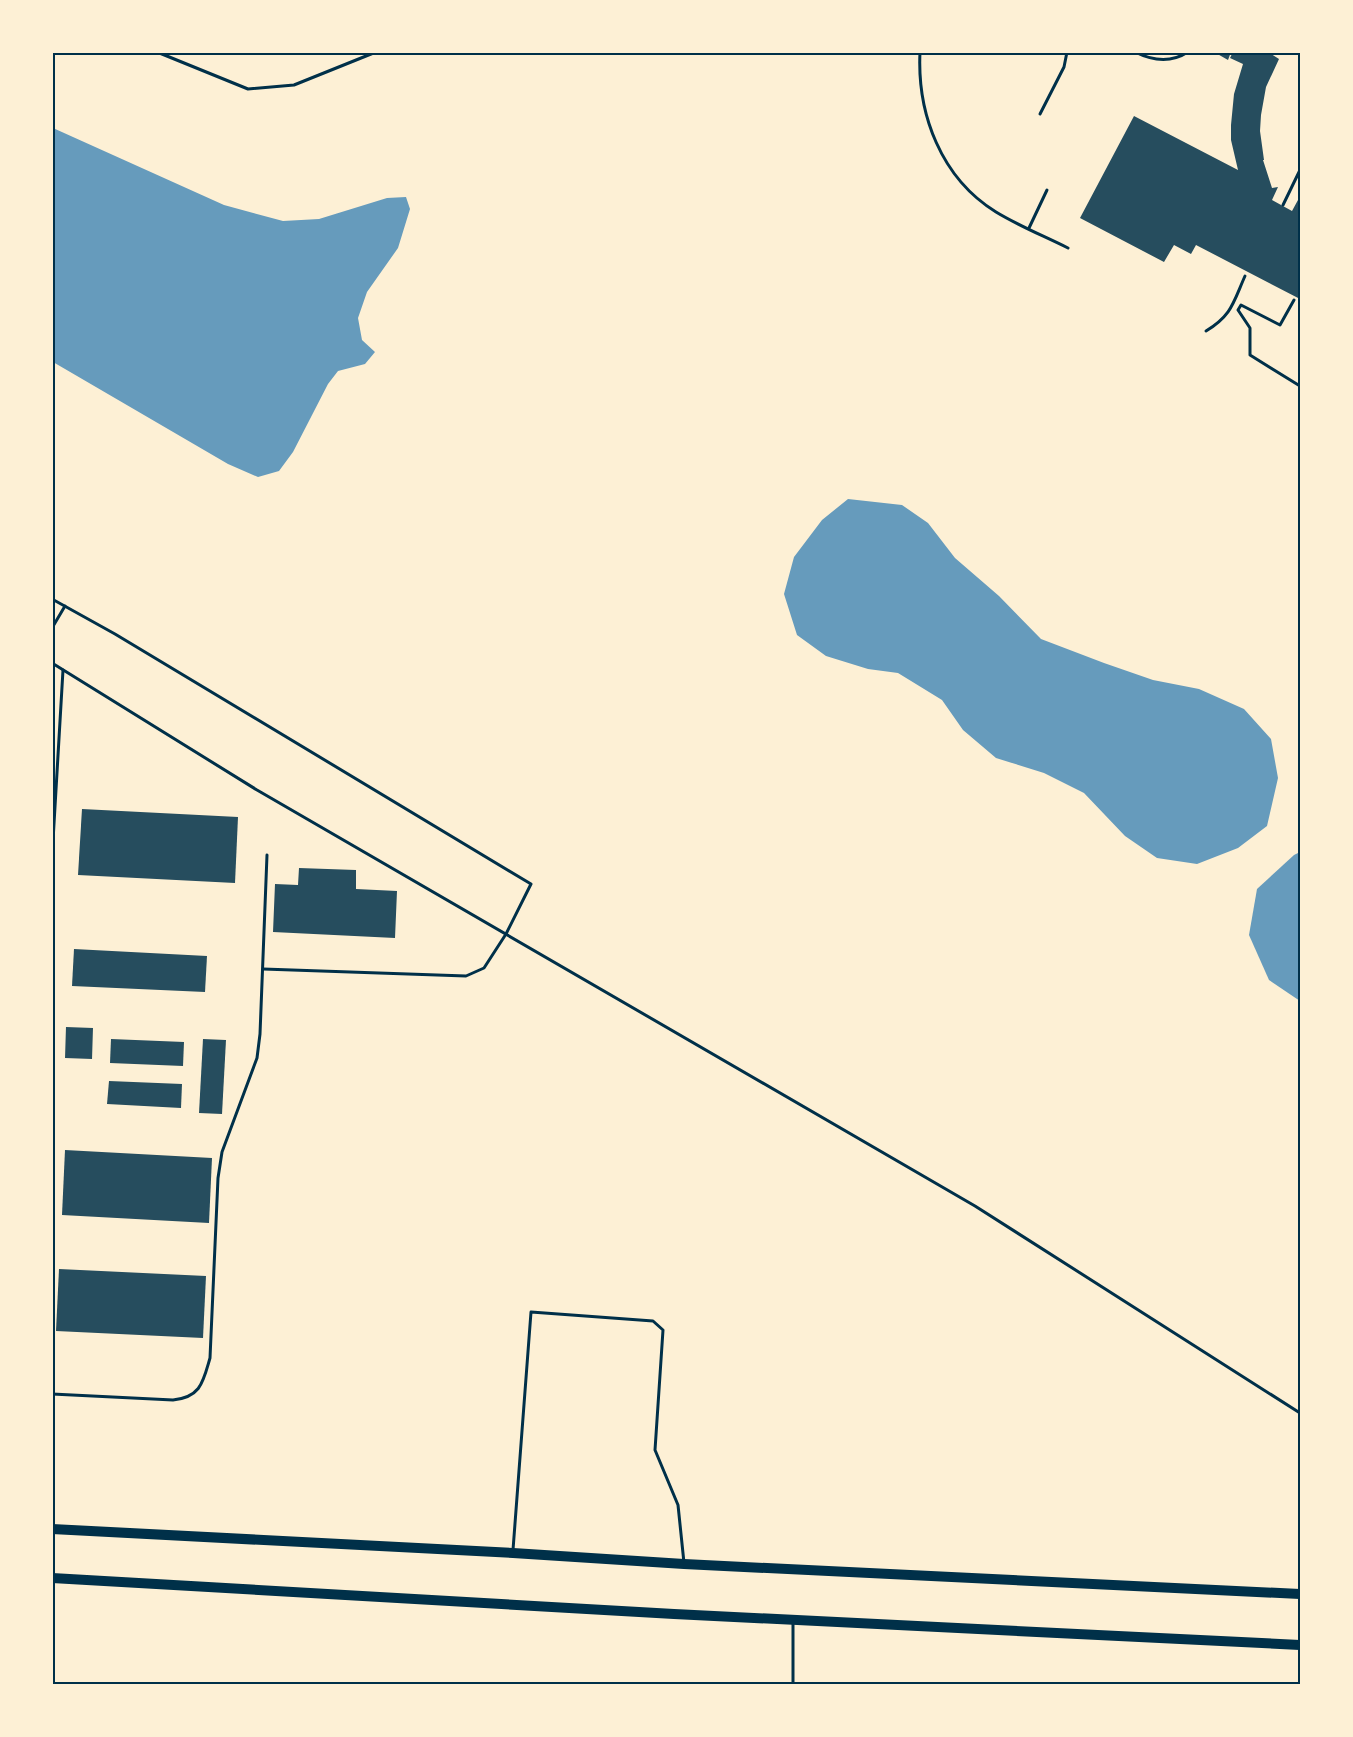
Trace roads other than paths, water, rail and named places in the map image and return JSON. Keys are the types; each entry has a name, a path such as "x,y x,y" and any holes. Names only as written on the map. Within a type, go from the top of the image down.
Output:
{"main road":[{"path":"52,1529 684,1564 1300,1594"},
{"path":"52,1578 793,1620 1300,1645"}],"lane":[{"path":"157,52 248,89 294,84 376,52"},
{"path":"920,52 921,89 925,110 933,136 942,155 956,176 971,192 995,211 1068,248"},
{"path":"1040,114 1064,67 1067,52"},
{"path":"1136,52 1149,59 1159,60 1179,58 1188,52"},
{"path":"1029,228 1047,190"},
{"path":"52,598 531,884 506,934 484,968 466,976 262,969"},
{"path":"52,628 66,606"},
{"path":"52,664 257,790 975,1206 1300,1413"},
{"path":"52,858 63,670"},
{"path":"52,1394 173,1400 187,1398 197,1391 205,1376 210,1358 218,1178 222,1152 257,1058 260,1034 267,854"},
{"path":"512,1553 530,1312 653,1321 663,1330 655,1450 678,1506 684,1564"},
{"path":"793,1620 793,1684"}],"water":[{"path":"53,128 224,205 283,221 319,219 387,198 406,197 410,209 398,248 367,292 358,318 362,340 375,352 365,364 338,371 328,384 293,452 279,471 258,477 228,464 53,362"},
{"path":"848,499 902,505 928,523 955,558 999,596 1041,639 1153,680 1199,689 1244,709 1271,739 1278,778 1267,826 1238,848 1197,864 1157,858 1125,836 1084,793 1044,773 996,758 963,730 942,700 898,673 868,669 826,656 797,635 784,594 794,557 822,520"},
{"path":"1300,852 1300,1001 1269,980 1249,935 1257,889 1294,855"}]}
